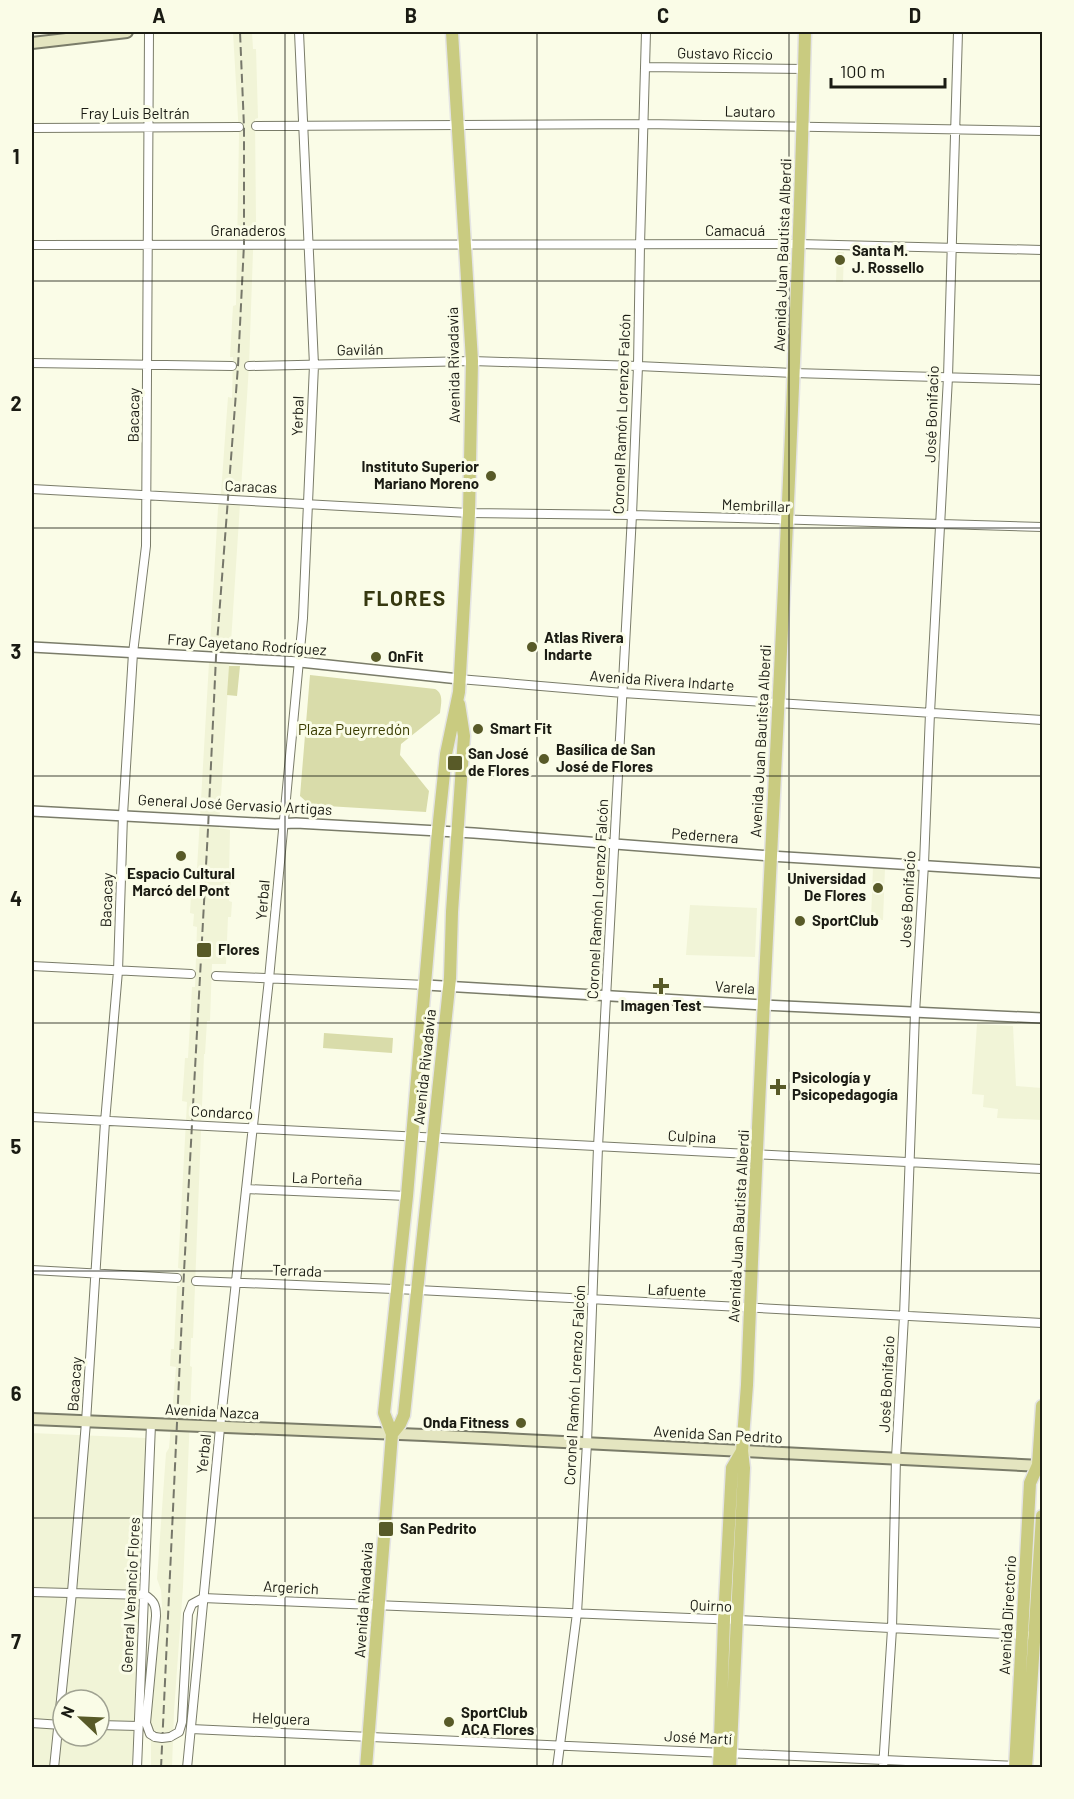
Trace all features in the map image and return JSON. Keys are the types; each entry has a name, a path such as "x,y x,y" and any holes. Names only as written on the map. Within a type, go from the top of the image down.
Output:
{"main road":[{"path":"32,43 126,32"},
{"name":"Avenida Rivadavia","path":"392,1434 404,1415 418,1290 448,987 464,736 458,698 469,513 472,361 452,32"},
{"name":"Avenida Juan Bautista Alberdi","path":"718,1767 725,1753 738,1620 744,1468 742,1451 788,520 806,32"},
{"name":"Avenida Rivadavia","path":"366,1767 392,1434 384,1413 407,1196 438,831 449,731 458,698"},
{"name":"Avenida Directorio","path":"1042,1406 1040,1466 1042,1478"},
{"name":"Avenida Nazca","path":"32,1419 392,1434"},
{"name":"Avenida San Pedrito","path":"392,1434 1040,1466"},
{"name":"Avenida Juan Bautista Alberdi","path":"730,1767 725,1753 724,1620 732,1468 742,1451"},
{"name":"Avenida Directorio","path":"1033,1635 1030,1483 1040,1466"},
{"name":"Avenida Directorio","path":"1020,1767 1042,1516"}],"street":[{"name":"Bacacay","path":"63,1688 86,1422 105,1122 118,971 123,815 133,653 147,546 149,32"},
{"name":"Yerbal","path":"187,1767 300,662 314,365 299,32"},
{"name":"Coronel Ramón Lorenzo Falcón","path":"557,1767 577,1613 586,1443 598,1147 632,515 646,32"},
{"name":"José Bonifacio","path":"883,1764 892,1629 896,1458 904,1316 915,1013 948,377 958,32"},
{"name":"Gustavo Riccio","path":"646,67 805,69"},
{"name":"Lautaro","path":"458,126 644,124 1042,131"},
{"path":"256,126 458,126"},
{"name":"Fray Luis Beltrán","path":"32,128 239,127"},
{"name":"Camacuá","path":"464,244 798,244 1042,250"},
{"name":"Granaderos","path":"32,245 464,244"},
{"name":"Gavilán","path":"249,366 472,361 1042,380"},
{"path":"32,363 232,366"},
{"name":"Caracas","path":"32,489 469,513"},
{"name":"Membrillar","path":"469,513 632,515 1042,527"},
{"name":"Fray Cayetano Rodríguez","path":"32,647 300,662 459,679"},
{"name":"Avenida Rivera Indarte","path":"459,679 623,693 1042,720"},
{"name":"General José Gervasio Artigas","path":"32,811 438,831"},
{"name":"Pedernera","path":"438,831 770,856 1042,873"},
{"path":"32,966 191,974"},
{"path":"216,976 426,985"},
{"name":"Varela","path":"426,985 763,1005 1042,1018"},
{"name":"Condarco","path":"32,1117 411,1137"},
{"name":"Culpina","path":"411,1137 1042,1169"},
{"name":"La Porteña","path":"246,1190 407,1196"},
{"path":"32,1270 177,1278"},
{"name":"Terrada","path":"196,1281 418,1290"},
{"name":"Lafuente","path":"418,1290 1042,1323"},
{"name":"General Venancio Flores","path":"136,1767 152,1424"},
{"path":"32,1592 145,1595 152,1600 156,1610 146,1723 150,1734 162,1738 179,1732 182,1722 189,1614 192,1604 203,1598"},
{"name":"Argerich","path":"203,1598 378,1605"},
{"name":"Quirno","path":"378,1605 1033,1635"},
{"path":"32,1723 51,1724"},
{"path":"111,1725 138,1726"},
{"name":"Helguera","path":"191,1728 369,1736"},
{"name":"José Martí","path":"369,1736 561,1744 883,1764 1020,1767"},
{"name":"Bacacay","path":"54,1767 57,1748"}],"shaded area":[{"path":"233,32 252,32 253,49 256,49 258,118 255,119 256,222 254,223 249,366 219,828 230,830 229,901 232,902 231,917 228,917 226,964 212,964 210,1021 207,1021 204,1054 193,1338 191,1338 190,1366 192,1367 183,1587 172,1767 151,1768 151,1717 162,1606 161,1590 157,1579 166,1453 169,1448 176,1367 170,1366 171,1349 174,1349 177,1286 180,1286 181,1269 178,1268 187,1102 182,1101 185,1058 188,1058 192,987 195,987 197,927 193,926 194,914 190,913 191,894 194,894 196,886 218,508 228,397 232,398 233,357 230,357 233,306 236,305 239,135"},
{"name":"Santa M. J. Rossello","path":"837,252 844,252 843,282 836,282"},
{"name":"Universidad De Flores","path":"873,867 885,868 883,920 871,919"},
{"path":"690,905 757,908 755,957 686,955"},
{"path":"977,1024 1013,1026 1016,1086 1042,1088 1042,1120 997,1118 998,1109 983,1107 984,1095 972,1094"},
{"path":"32,1433 146,1438 132,1767 32,1767"}],"green space":[{"path":"229,666 240,666 237,696 227,695"},
{"name":"Plaza Pueyrredón","path":"310,675 435,689 440,693 440,713 401,744 400,755 429,791 426,812 310,805 300,796"},
{"path":"324,1033 393,1038 392,1053 323,1048"}],"railway":[{"path":"161,1768 216,657 238,366 244,244 244,127 240,32"}],"place":[{"name":"Santa M. J. Rossello","path":"840,260"},
{"name":"Instituto Superior Mariano Moreno","path":"491,476"},
{"name":"Atlas Rivera Indarte","path":"532,647"},
{"name":"OnFit","path":"376,657"},
{"name":"Smart Fit","path":"478,729"},
{"name":"Basílica de San José de Flores","path":"544,759"},
{"name":"San José de Flores","path":"455,763"},
{"name":"Espacio Cultural Marcó del Pont","path":"181,856"},
{"name":"Universidad De Flores","path":"878,888"},
{"name":"SportClub","path":"800,921"},
{"name":"Flores","path":"204,950"},
{"name":"Imagen Test","path":"661,986"},
{"name":"Psicología y Psicopedagogía","path":"778,1087"},
{"name":"Onda Fitness","path":"521,1423"},
{"name":"San Pedrito","path":"386,1529"},
{"name":"SportClub ACA Flores","path":"449,1722"}],"district":[{"name":"FLORES","path":"405,599"}]}
